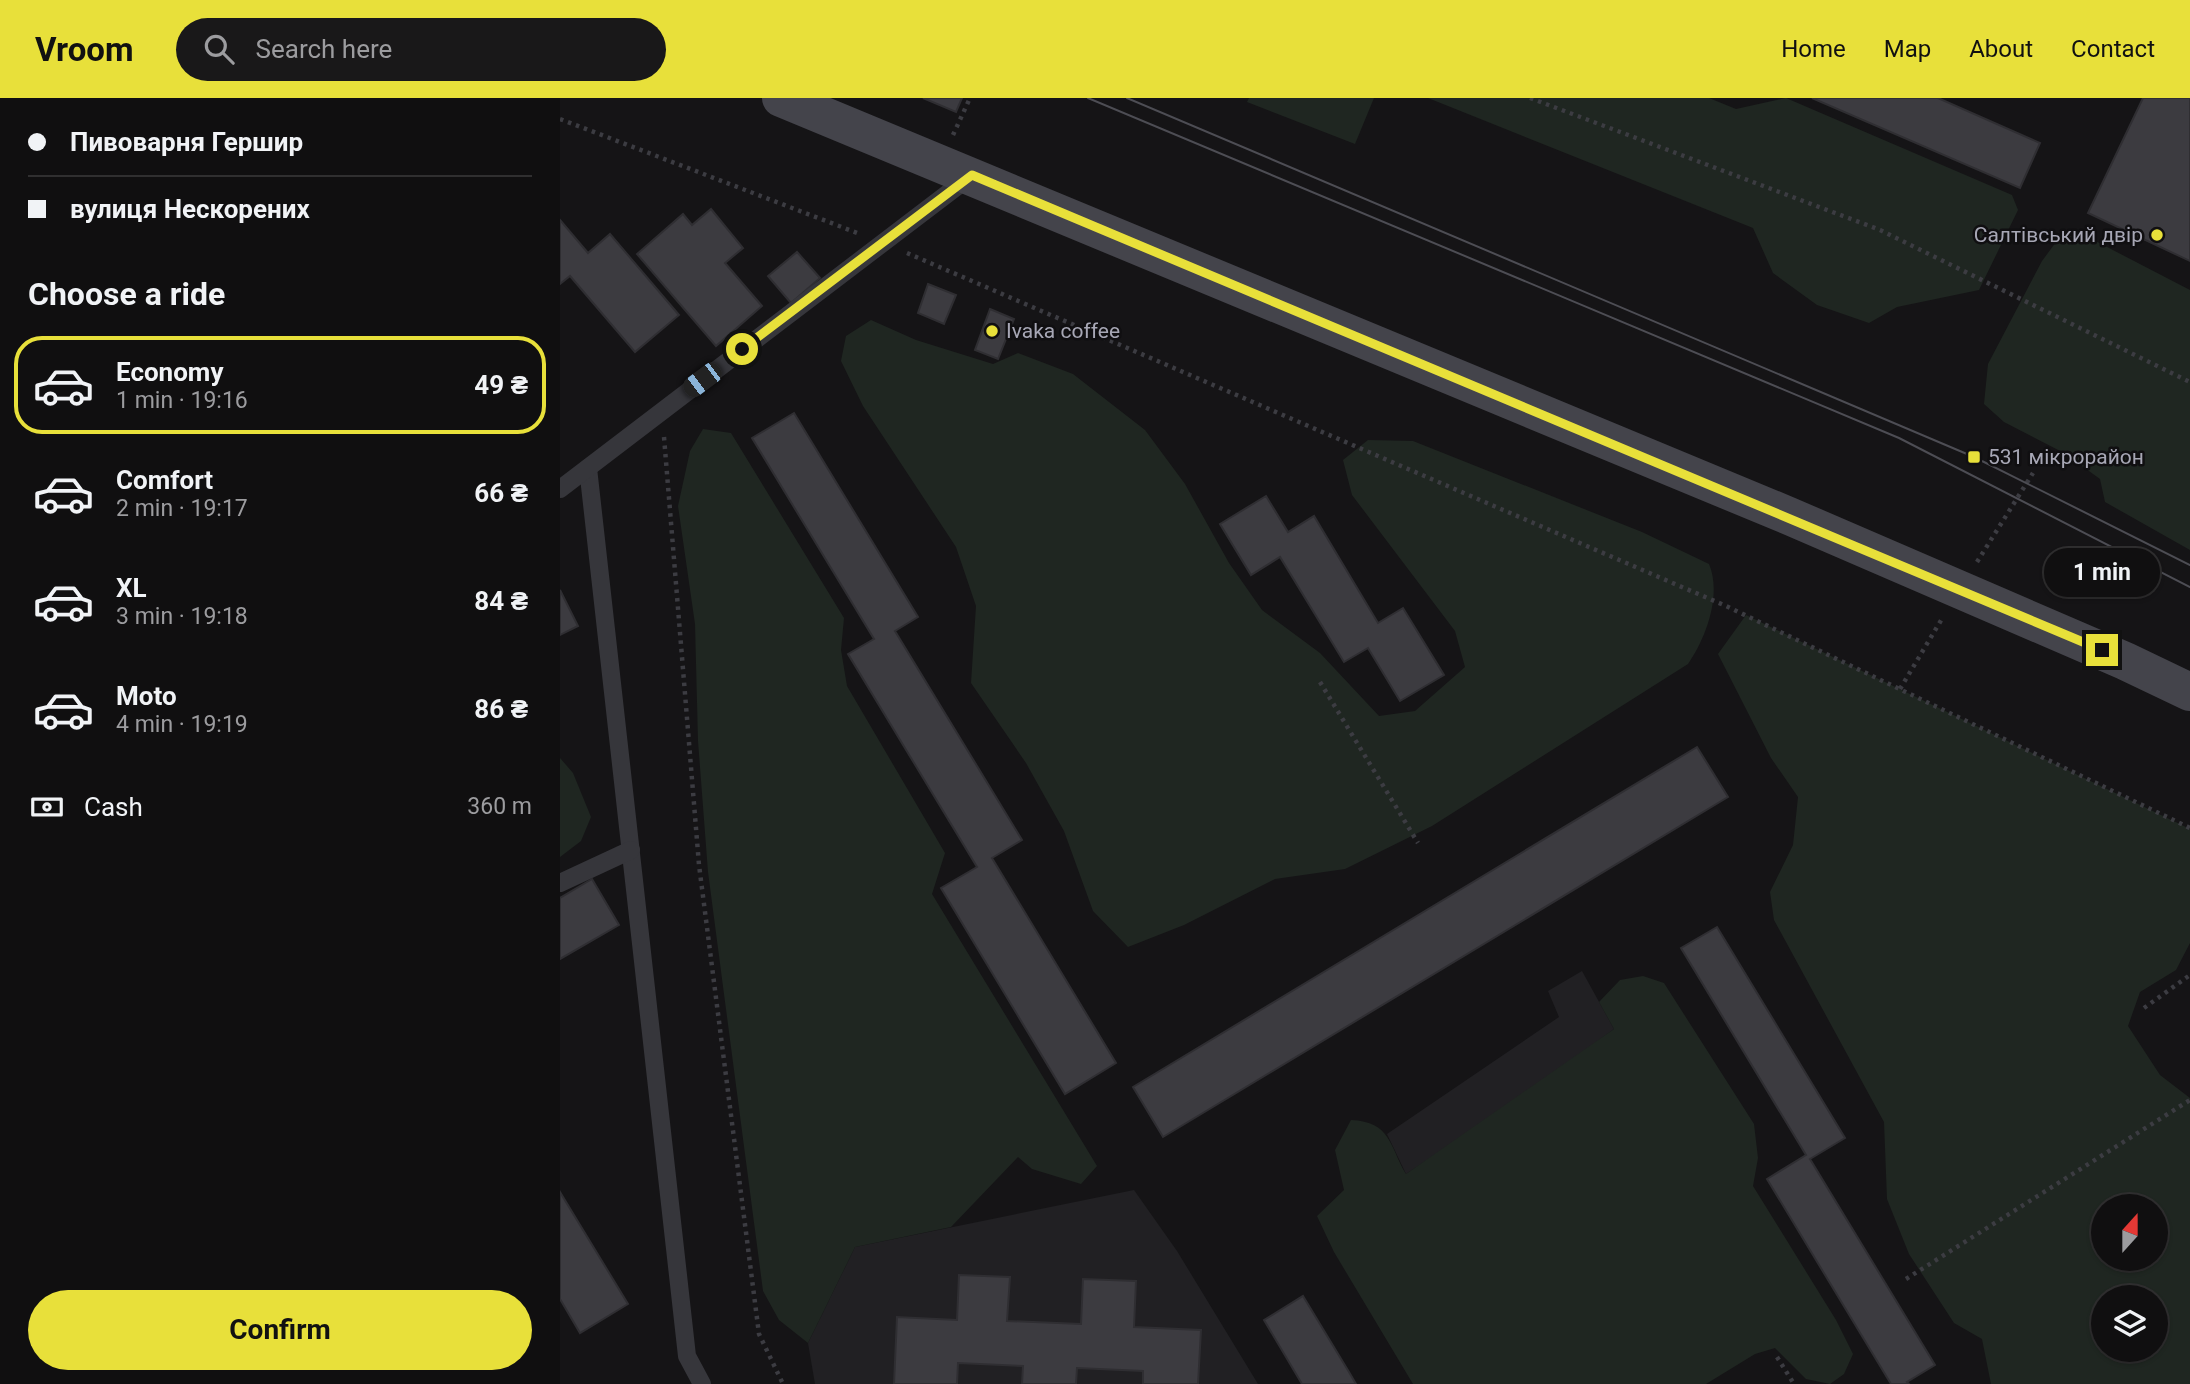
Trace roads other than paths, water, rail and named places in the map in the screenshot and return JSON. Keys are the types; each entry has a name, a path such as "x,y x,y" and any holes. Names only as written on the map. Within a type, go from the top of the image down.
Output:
{"main road":[{"path":"781,98 972,175 1802,522 2125,660 2190,692"}],"lane":[{"path":"560,489 972,175"},
{"path":"588,468 687,1356 702,1384"},
{"path":"560,883 631,850"}],"tram line":[{"path":"1088,98 1899,438 2190,587"},
{"path":"1127,98 1974,457 2190,565"}],"place":[{"name":"Салтівський двір","path":"2157,235"},
{"name":"Ivaka coffee","path":"992,331"},
{"name":"531 мікрорайон","path":"1974,457"}]}
